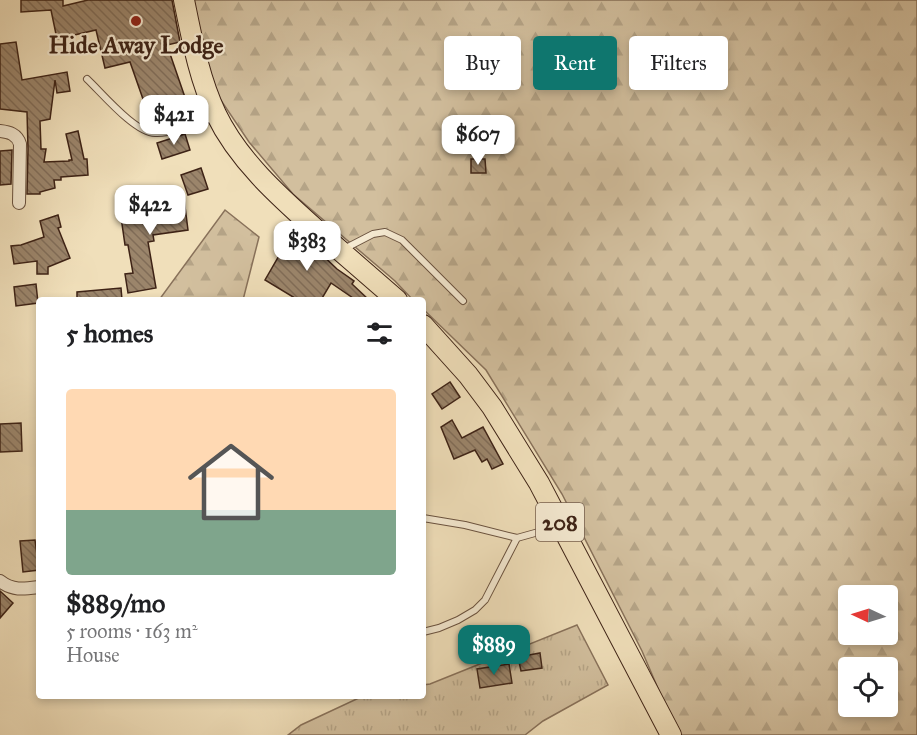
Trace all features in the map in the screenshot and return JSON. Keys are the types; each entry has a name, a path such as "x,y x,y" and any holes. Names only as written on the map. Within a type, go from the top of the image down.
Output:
{"main road":[{"path":"184,0 197,60 206,88 217,115 241,153 274,190 394,297"},
{"name":"208","path":"426,328 468,375 492,408 539,483 671,735"}],"street":[{"path":"0,131 16,136 20,144 19,203"},
{"path":"0,581 14,589 36,587"}],"lane":[{"path":"87,79 144,131 154,134 186,127 217,115"},
{"path":"340,250 373,234 385,232 402,240 463,301"},
{"path":"426,518 465,525 516,538 561,525"},
{"path":"426,631 458,620 475,610 485,600 516,538"}],"green space":[{"path":"191,0 917,0 917,735 678,735 642,651 562,494 486,370 426,312 426,297 410,297 395,281 293,194 249,142 216,93 206,70"},
{"path":"225,210 259,237 244,297 161,297"},
{"path":"577,625 608,685 543,721 525,735 288,735 301,725 357,699 426,699 426,685"}],"building":[{"path":"21,0 63,0 63,6 88,0 172,0 180,42 167,45 188,106 150,119 130,62 105,68 96,30 57,39 51,10 21,12"},
{"path":"16,42 22,80 67,72 70,91 57,93 55,80 50,119 40,121 41,149 46,149 44,162 72,160 66,134 78,131 84,159 87,159 88,175 61,177 61,180 54,180 55,188 40,192 40,194 27,194 27,112 0,109 0,44"},
{"path":"185,134 190,150 162,159 157,143"},
{"path":"12,150 11,184 0,185 0,151"},
{"path":"471,159 485,159 486,173 471,173"},
{"path":"201,168 208,189 188,195 181,175"},
{"path":"183,191 188,230 153,235 154,241 148,242 156,288 128,293 125,274 133,273 128,245 125,245 120,210 166,204 164,194"},
{"path":"58,215 61,227 58,228 70,258 48,267 48,274 37,274 37,261 14,264 11,246 44,237 40,221"},
{"path":"287,230 317,249 337,269 354,281 352,284 366,297 352,297 331,283 323,297 293,297 265,280 284,247 278,243"},
{"path":"36,284 36,303 16,306 14,287"},
{"path":"121,288 122,297 77,297 77,292"},
{"path":"450,382 460,397 442,409 432,394"},
{"path":"452,420 462,438 483,427 503,464 492,469 487,459 482,462 475,450 454,459 441,427"},
{"path":"21,423 22,451 0,452 0,424"},
{"path":"35,540 36,570 23,572 20,541"},
{"path":"0,591 13,603 0,618"},
{"path":"540,653 542,668 521,671 518,657"},
{"path":"509,664 512,683 480,688 477,669"}],"place":[{"name":"Hide Away Lodge","path":"136,21"}]}
